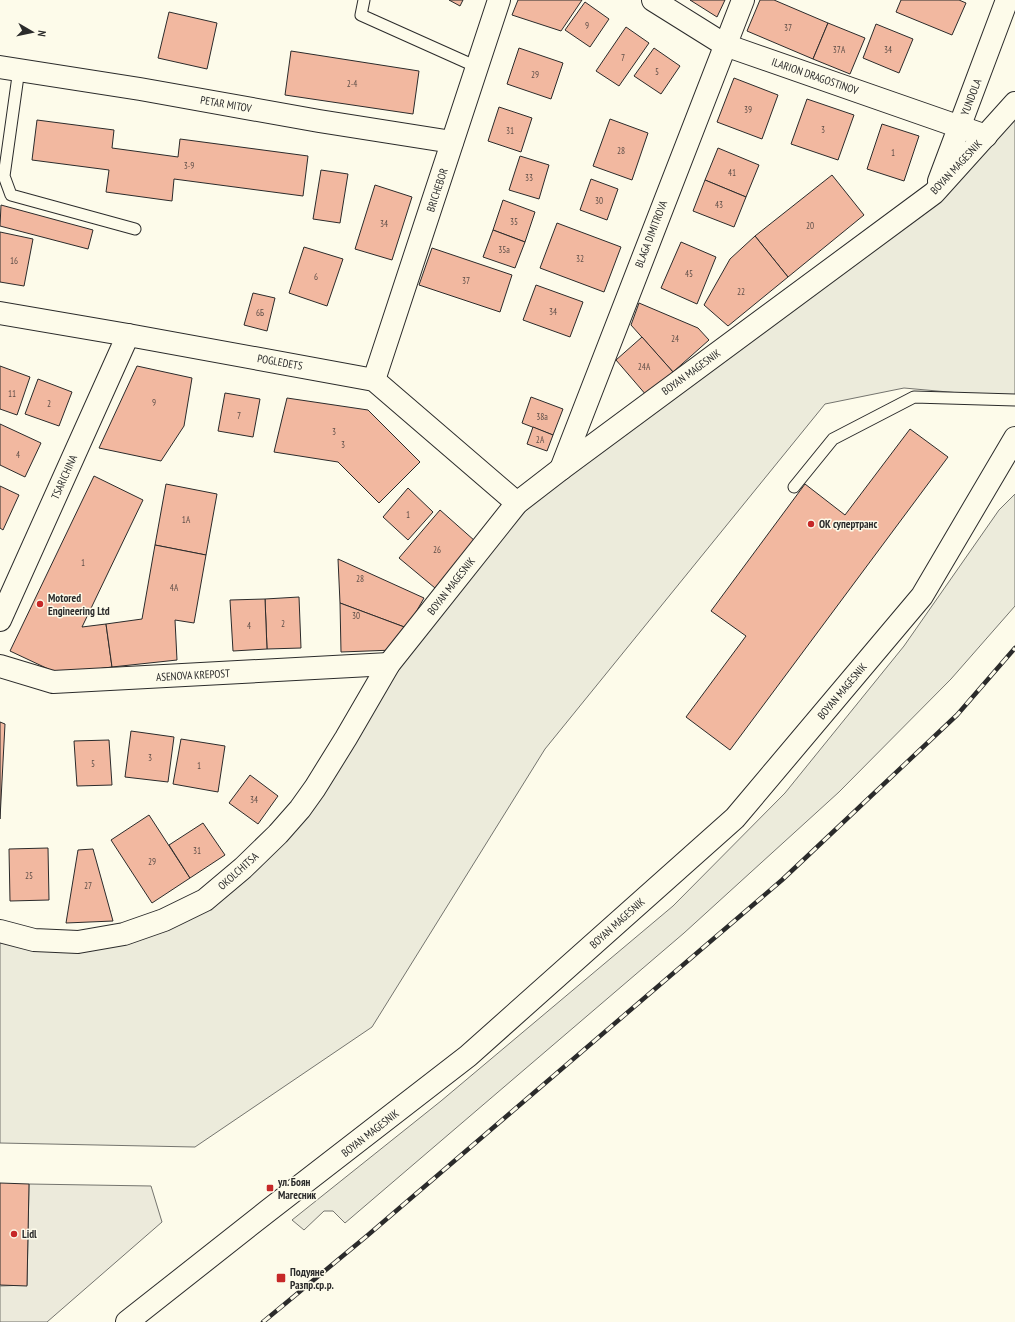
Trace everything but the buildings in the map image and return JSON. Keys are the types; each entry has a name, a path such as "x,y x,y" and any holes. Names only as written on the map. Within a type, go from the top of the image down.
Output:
{"street":[{"name":"BRICHEBOR","path":"374,380 499,0"},
{"name":"ILARION DRAGOSTINOV","path":"653,0 725,45 986,136"},
{"name":"BLAGA DIMITROVA","path":"561,469 742,0"},
{"name":"YUNDOLA","path":"934,193 1007,0"},
{"name":"PETAR MITOV","path":"10,68 452,142"},
{"name":"BOYAN MAGESNIK","path":"389,664 517,503 934,193 1015,103"},
{"name":"POGLEDETS","path":"0,313 374,380"},
{"name":"TSARICHINA","path":"0,620 128,335"},
{"path":"374,380 517,503"},
{"name":"BOYAN MAGESNIK","path":"127,1322 468,1056 735,818 922,596 1015,438"},
{"name":"ASENOVA KREPOST","path":"0,666 53,682 389,664"},
{"name":"OKOLCHITSA","path":"0,931 34,940 78,942 124,934 164,920 205,900 243,868 278,834 300,809 316,788 389,664"}],"lane":[{"path":"364,0 361,15 477,67"},
{"path":"10,68 4,176 11,195 135,229"},
{"path":"794,487 833,439 914,397 1015,400"}],"shaded area":[{"path":"1015,103 1015,398 904,388 825,404 545,749 372,1027 195,1147 0,1143 0,931 124,934 243,868 346,738 517,503 934,193"},
{"path":"1015,494 1015,606 951,679 839,792 684,933 345,1223 333,1211 324,1211 304,1230 292,1220 441,1101 673,906 785,793 904,646 999,510"},
{"path":"29,1184 151,1186 162,1222 47,1322 0,1322 0,1286 27,1285"}],"railway":[{"path":"263,1322 368,1235 782,880 957,715 1015,648"}],"place":[{"name":"ОК супертранс","path":"811,524"},
{"name":"Motored Engineering Ltd","path":"40,604"},
{"name":"ул. Боян Магесник","path":"270,1188"},
{"name":"Lidl","path":"14,1234"},
{"name":"Подуяне Разпр.ср.р.","path":"281,1278"}]}
